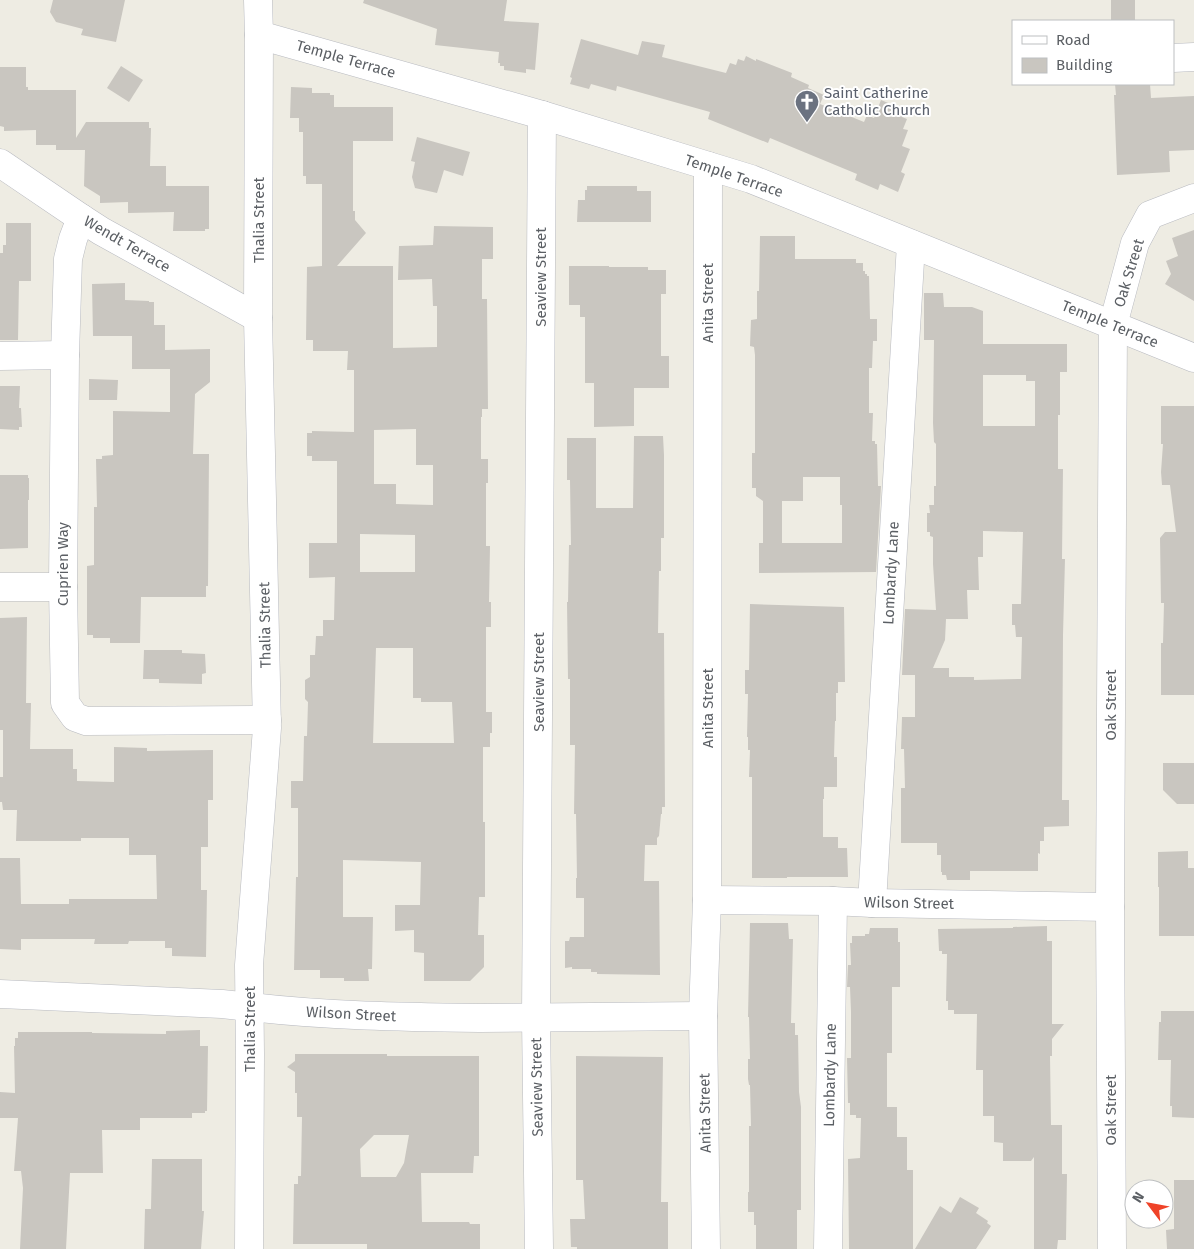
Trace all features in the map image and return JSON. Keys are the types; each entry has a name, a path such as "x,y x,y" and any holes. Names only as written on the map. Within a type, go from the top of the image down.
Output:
{"street":[{"name":"Thalia Street","path":"249,1249 249,965 267,728 258,318 258,0"},
{"name":"Temple Terrace","path":"259,35 542,115 751,179 1194,358"},
{"path":"1174,58 1194,57"},
{"name":"Seaview Street","path":"539,1249 536,1018 542,115"},
{"name":"Wendt Terrace","path":"0,163 81,218 258,318"},
{"name":"Anita Street","path":"706,1249 704,1016 707,900 708,166"},
{"name":"Oak Street","path":"1112,1249 1110,906 1114,325 1135,243 1150,215 1194,198"},
{"name":"Cuprien Way","path":"81,218 68,259 65,356 63,587 65,702 75,717 86,721 267,720"},
{"name":"Lombardy Lane","path":"872,903 911,244"},
{"path":"0,356 65,356"},
{"path":"0,587 63,587"},
{"name":"Wilson Street","path":"707,900 1110,906"},
{"name":"Lombardy Lane","path":"828,1249 833,901"},
{"name":"Wilson Street","path":"0,994 222,1004 278,1010 400,1017 704,1016"}],"building":[{"path":"53,0 125,0 116,42 81,35 83,29 56,22 50,12"},
{"path":"364,0 507,0 504,21 539,23 535,70 526,69 526,73 504,70 504,66 500,66 500,63 498,63 499,52 435,45 437,29 363,3"},
{"path":"1111,0 1135,0 1135,20 1111,20"},
{"path":"581,39 638,55 642,41 665,45 662,57 726,73 730,63 736,65 738,59 744,61 746,56 792,73 791,77 809,85 808,88 824,95 820,104 864,122 867,115 874,118 881,100 905,110 902,117 907,119 903,129 908,130 902,146 910,149 901,172 905,174 898,192 880,184 878,190 855,180 857,174 770,138 768,143 708,119 710,112 617,86 616,91 591,84 589,89 570,84 572,78 570,77"},
{"path":"121,66 143,80 129,102 107,88"},
{"path":"0,67 26,67 26,87 28,87 28,90 76,90 76,138 86,122 149,122 149,128 151,128 150,166 166,166 166,186 209,186 209,229 205,229 205,231 173,231 174,212 128,213 128,202 100,203 100,196 84,186 85,150 56,150 56,145 36,145 36,130 4,131 4,127 0,126"},
{"path":"1115,85 1150,85 1151,98 1194,96 1194,150 1169,151 1170,172 1117,175 1114,95 1116,95"},
{"path":"291,87 312,88 312,93 330,93 330,95 334,95 334,107 393,107 393,141 353,141 353,211 355,211 355,220 366,233 337,266 393,266 393,348 437,347 437,306 433,306 432,279 398,280 399,246 433,245 434,226 493,227 493,259 482,259 482,299 487,299 488,409 482,409 481,417 481,459 488,459 486,546 490,546 489,602 491,602 491,627 486,627 486,712 492,712 492,733 490,733 490,747 483,747 485,897 479,897 478,935 484,935 484,967 470,981 424,981 424,953 414,952 414,930 395,931 395,905 420,905 421,862 343,860 343,917 373,917 372,969 368,969 369,981 344,981 344,978 320,978 320,970 294,970 296,877 298,877 298,808 291,808 291,781 303,781 304,736 307,736 308,702 305,699 305,680 310,677 310,655 315,655 316,636 323,636 323,620 334,620 335,577 309,578 309,543 337,543 337,461 312,461 312,456 307,456 307,433 312,433 312,431 354,432 354,370 347,370 348,351 313,351 313,340 306,340 307,267 322,266 322,184 306,184 306,176 303,176 303,132 299,132 299,118 290,118","holes":["416,429 416,465 433,465 433,505 396,504 396,484 374,484 374,430","360,534 415,535 415,572 360,572","376,648 413,648 413,698 421,698 421,702 452,702 454,743 373,743"]},
{"path":"417,137 470,152 463,176 444,170 437,193 415,188 412,177 415,162 411,161"},
{"path":"587,186 637,186 637,191 651,191 651,222 577,222 578,200 585,200"},
{"path":"6,223 31,223 31,281 19,281 18,340 0,340 0,253 3,253 3,245 6,245"},
{"path":"1194,230 1194,301 1165,284 1171,274 1166,261 1178,256 1172,238"},
{"path":"760,236 795,236 795,259 856,259 856,263 863,263 863,271 869,276 870,319 877,319 877,341 873,341 872,368 869,368 869,413 873,413 872,441 875,441 875,444 877,444 878,486 881,486 876,572 759,573 759,543 763,543 763,501 756,496 756,488 752,488 752,453 755,453 755,355 754,347 750,346 751,320 757,319 757,291 759,291","holes":["803,477 840,477 842,543 782,543 782,501 803,501"]},
{"path":"569,266 648,267 648,270 666,270 666,294 661,294 661,356 669,356 669,388 634,388 634,426 594,427 594,383 585,383 585,317 580,317 580,305 569,305"},
{"path":"125,283 125,300 154,302 154,325 165,325 165,350 210,349 210,382 195,394 193,454 209,454 208,586 206,586 206,597 141,597 140,643 110,643 110,638 93,638 93,635 87,635 87,566 94,565 94,507 97,507 96,459 102,459 102,456 113,455 113,411 170,412 170,369 132,369 132,336 93,336 92,284"},
{"path":"924,293 943,293 944,307 972,307 983,311 983,344 1067,344 1067,372 1060,372 1058,469 1063,469 1062,559 1065,559 1062,800 1069,800 1069,826 1044,827 1044,841 1040,841 1040,854 1038,853 1038,871 970,871 970,880 947,880 946,875 942,875 941,872 941,855 937,855 937,843 901,843 901,788 905,788 904,749 901,749 902,717 915,717 915,675 902,675 905,609 936,610 933,537 930,536 930,532 927,532 927,513 930,513 929,505 934,505 934,486 936,486 936,444 934,442 933,423 934,340 924,340","holes":["983,375 1026,375 1026,381 1035,381 1035,426 983,426","983,531 1023,532 1021,604 1012,604 1012,625 1015,625 1016,637 1022,637 1021,679 974,680 974,677 949,677 949,668 933,668 945,640 946,619 968,619 967,590 979,590 978,557 983,557"]},
{"path":"89,379 118,380 117,400 89,400"},
{"path":"0,386 20,386 19,408 21,408 22,427 19,427 19,430 0,429"},
{"path":"1161,406 1194,406 1194,695 1161,695 1161,643 1163,643 1164,603 1161,603 1160,538 1165,532 1176,532 1170,485 1162,485 1163,444 1161,444"},
{"path":"634,436 663,436 664,455 664,538 661,538 658,633 664,633 665,807 662,807 657,845 645,845 644,881 659,881 660,975 597,974 597,972 591,972 591,969 565,968 565,941 569,941 570,937 584,937 584,898 576,898 575,745 570,745 567,602 569,545 571,545 570,480 567,480 567,438 596,438 596,508 633,508"},
{"path":"0,475 28,475 28,548 0,549"},
{"path":"750,604 844,607 845,682 838,682 838,693 836,693 834,757 837,757 837,787 824,787 823,837 838,837 838,848 847,848 848,877 752,878 752,777 749,777 750,750 748,750 747,737 748,694 745,694 745,670 749,670"},
{"path":"27,617 26,703 31,703 30,749 73,749 73,769 77,769 77,781 114,782 114,747 147,748 147,751 213,750 213,800 208,800 208,847 201,847 201,890 207,890 206,957 172,956 172,948 165,948 165,941 129,941 128,944 94,944 95,939 21,939 21,950 0,949 0,858 20,858 21,904 69,904 69,899 157,899 156,855 129,855 129,838 81,838 81,841 16,841 17,810 3,810 2,802 0,802 0,777 3,777 3,730 0,730 0,618"},
{"path":"144,650 182,650 182,653 205,654 206,673 202,674 202,684 159,683 159,679 143,679"},
{"path":"1163,763 1194,763 1194,804 1177,804 1163,790"},
{"path":"1188,851 1188,868 1194,868 1194,936 1159,936 1158,852"},
{"path":"750,923 788,923 789,939 793,939 791,1023 795,1023 795,1035 798,1035 801,1107 801,1210 797,1210 797,1249 756,1249 754,1212 748,1212 749,1126 751,1126 750,1085 748,1079 748,1059 750,1059 748,1017"},
{"path":"1047,926 1047,941 1052,941 1052,1024 1064,1024 1052,1039 1052,1056 1050,1056 1051,1125 1062,1125 1062,1174 1067,1174 1066,1240 1058,1240 1057,1249 1034,1249 1034,1157 1031,1161 1003,1161 1003,1143 994,1142 994,1116 983,1116 983,1070 976,1070 977,1014 954,1014 954,1010 948,1010 948,1001 946,1001 947,954 942,954 942,951 939,951 938,929"},
{"path":"870,928 898,928 898,942 900,942 900,987 892,987 892,1053 887,1053 887,1107 897,1107 897,1137 907,1137 907,1170 913,1170 913,1249 849,1249 848,1159 860,1158 861,1118 856,1118 856,1115 850,1115 850,1103 848,1103 847,1058 851,1058 851,1012 850,987 847,987 848,965 851,965 850,943 852,943 852,936 865,936 865,934 869,934"},
{"path":"1161,1011 1194,1011 1194,1118 1172,1117 1172,1106 1170,1106 1171,1060 1158,1060"},
{"path":"200,1030 200,1046 208,1046 207,1111 205,1113 192,1113 192,1118 140,1118 140,1130 102,1130 103,1173 70,1173 66,1249 20,1249 23,1188 21,1171 14,1171 18,1118 0,1118 0,1092 15,1093 14,1046 15,1038 18,1038 18,1032 166,1034 166,1031"},
{"path":"295,1054 479,1056 479,1156 474,1156 473,1173 421,1173 422,1222 469,1222 470,1224 480,1224 480,1249 367,1249 367,1244 293,1244 294,1184 298,1184 298,1176 301,1176 302,1117 297,1117 295,1072 287,1067 295,1061","holes":["374,1135 409,1135 404,1163 396,1177 361,1177 360,1149"]},
{"path":"576,1056 663,1057 661,1202 668,1202 668,1249 577,1249 577,1247 571,1247 570,1219 585,1219 583,1180 576,1180"},
{"path":"152,1159 202,1159 202,1211 204,1211 201,1249 144,1249 145,1209 151,1209"},
{"path":"1174,1180 1194,1180 1194,1249 1167,1249 1166,1230 1174,1229"},
{"path":"960,1197 979,1208 976,1213 988,1221 987,1223 991,1226 976,1249 915,1249 940,1206 951,1213"}],"place":[{"name":"Saint Catherine Catholic Church","path":"807,123"}]}
